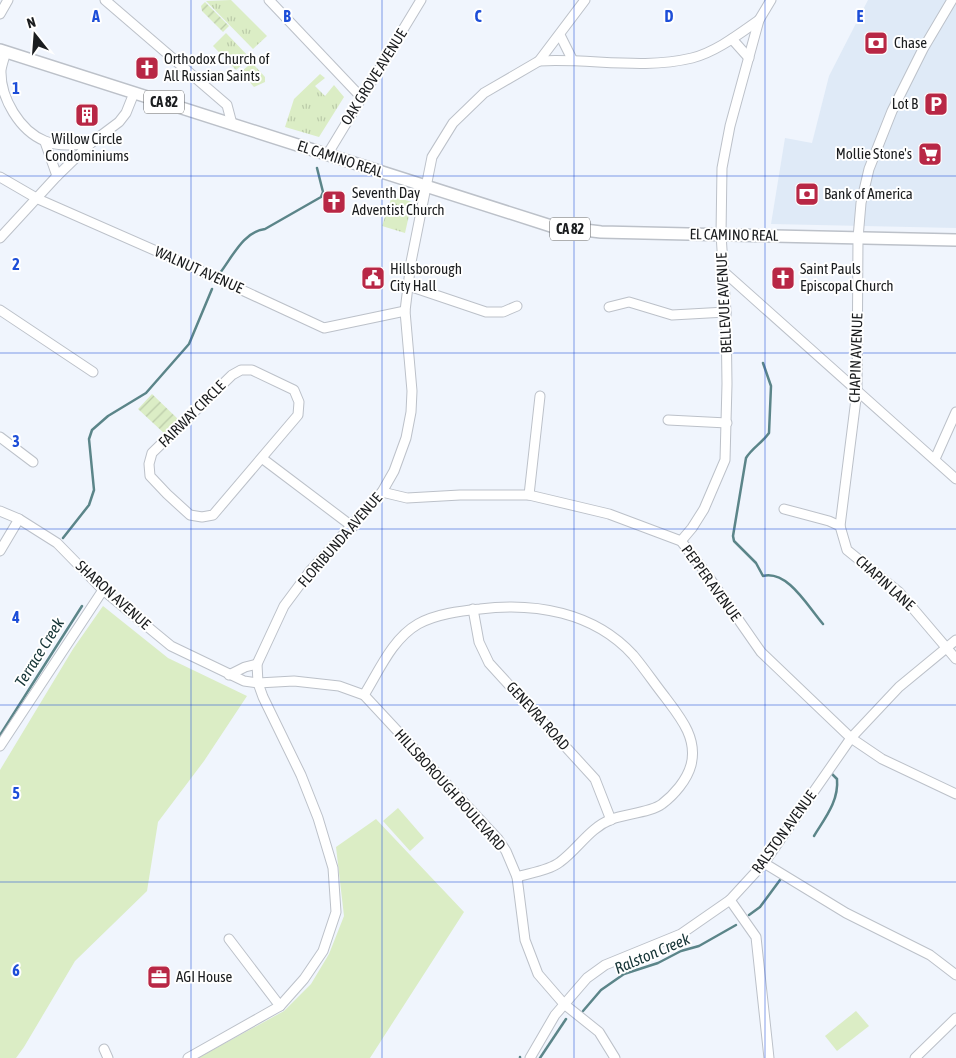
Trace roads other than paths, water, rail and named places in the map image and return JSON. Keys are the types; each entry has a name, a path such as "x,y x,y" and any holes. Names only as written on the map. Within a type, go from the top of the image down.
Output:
{"main road":[{"name":"EL CAMINO REAL","path":"3,51 536,222 567,229 956,240"}],"street":[{"path":"0,14 8,0"},
{"path":"105,0 227,105 232,124"},
{"path":"270,0 362,98"},
{"name":"FLORIBUNDA AVENUE","path":"188,1058 280,1006 304,979 323,951 336,912 333,868 318,818 301,775 258,683 257,664 284,606 310,571 353,527 382,492 394,471 406,438 412,412 412,391 405,311 425,186 432,157 453,123 484,93 539,60 585,0"},
{"name":"BELLEVUE AVENUE","path":"680,541 692,528 704,509 725,460 727,423 726,312 721,234 722,168 730,126 759,20 771,0"},
{"name":"CHAPIN AVENUE","path":"840,526 857,390 858,238 861,203 869,170 905,84 952,0"},
{"name":"OAK GROVE AVENUE","path":"327,155 417,2"},
{"path":"539,60 572,59 663,63 694,58 732,40 759,20"},
{"path":"560,35 572,59"},
{"path":"732,40 748,58"},
{"path":"3,51 0,72 2,90 10,110 26,128 45,142 68,145 91,144"},
{"path":"0,238 38,199 57,176 91,144 119,122 126,113 134,93"},
{"path":"45,142 57,176"},
{"name":"WALNUT AVENUE","path":"0,177 38,199 324,328 405,311"},
{"path":"723,271 956,479"},
{"path":"408,286 486,312 503,312 517,306"},
{"path":"609,307 629,302 672,315 726,312"},
{"path":"0,310 93,372"},
{"name":"FAIRWAY CIRCLE","path":"241,370 252,370 294,390 299,402 298,415 264,459 214,515 202,517 190,515 167,494 150,476 148,464 152,453 232,375 241,370"},
{"path":"529,496 540,396"},
{"path":"935,459 956,412"},
{"path":"668,420 727,423"},
{"path":"0,438 33,462"},
{"path":"264,459 353,527"},
{"name":"PEPPER AVENUE","path":"382,492 407,498 460,495 529,496 609,514 680,541 706,573 761,652 851,738 882,759 956,794"},
{"path":"784,509 829,521 840,526"},
{"name":"SHARON AVENUE","path":"0,510 19,519 57,543 103,590 171,646 229,675 258,683"},
{"path":"0,550 19,519"},
{"name":"CHAPIN LANE","path":"840,526 847,550 899,592 956,658"},
{"path":"0,746 103,590"},
{"path":"364,696 399,639 412,629 438,616 473,609 507,605 543,607 579,618 608,634 632,654 686,725 692,744 691,765 681,785 661,805 611,820 590,831 559,863 517,877"},
{"name":"GENEVRA ROAD","path":"473,609 479,642 489,663 595,779 611,820"},
{"name":"RALSTON AVENUE","path":"530,1058 564,1004 587,978 605,965 681,934 730,900 764,863 851,738 899,687 956,640"},
{"path":"229,675 245,667 257,664"},
{"name":"HILLSBOROUGH BOULEVARD","path":"258,683 294,680 339,686 364,696 498,839 517,877 528,952 546,986 564,1004 598,1032 614,1058"},
{"path":"764,863 846,913 930,955 956,975"},
{"path":"730,900 756,937 769,1058"},
{"path":"229,939 280,1006"},
{"path":"915,1058 956,1018"}],"waterway":[{"name":"Terrace Creek","path":"220,273 239,246 251,235 321,197 323,192 317,168"},
{"name":"Terrace Creek","path":"63,538 89,505 94,490 89,439 92,430 108,416 146,393 189,344 212,289"},
{"name":"Ralston Creek","path":"763,363 771,386 769,433 746,458 733,536 734,541 756,563 763,576 781,579 797,591 823,624"},
{"name":"Terrace Creek","path":"0,735 82,606"},
{"name":"Ralston Creek","path":"814,836 834,802 836,795 837,779 830,772"},
{"name":"Ralston Creek","path":"749,915 760,907 780,880"},
{"name":"Ralston Creek","path":"583,1011 601,990 624,974 658,963 681,951 699,946 736,925"},
{"name":"Ralston Creek","path":"540,1058 566,1019"}],"place":[{"name":"Chase","path":"876,43"},
{"name":"Orthodox Church of All Russian Saints","path":"147,68"},
{"name":"Lot B","path":"936,104"},
{"name":"Willow Circle Condominiums","path":"87,115"},
{"name":"Mollie Stone's","path":"930,154"},
{"name":"Bank of America","path":"807,194"},
{"name":"Seventh Day Adventist Church","path":"334,202"},
{"name":"Hillsborough City Hall","path":"373,278"},
{"name":"Saint Pauls Episcopal Church","path":"783,278"},
{"name":"AGI House","path":"159,977"}]}
